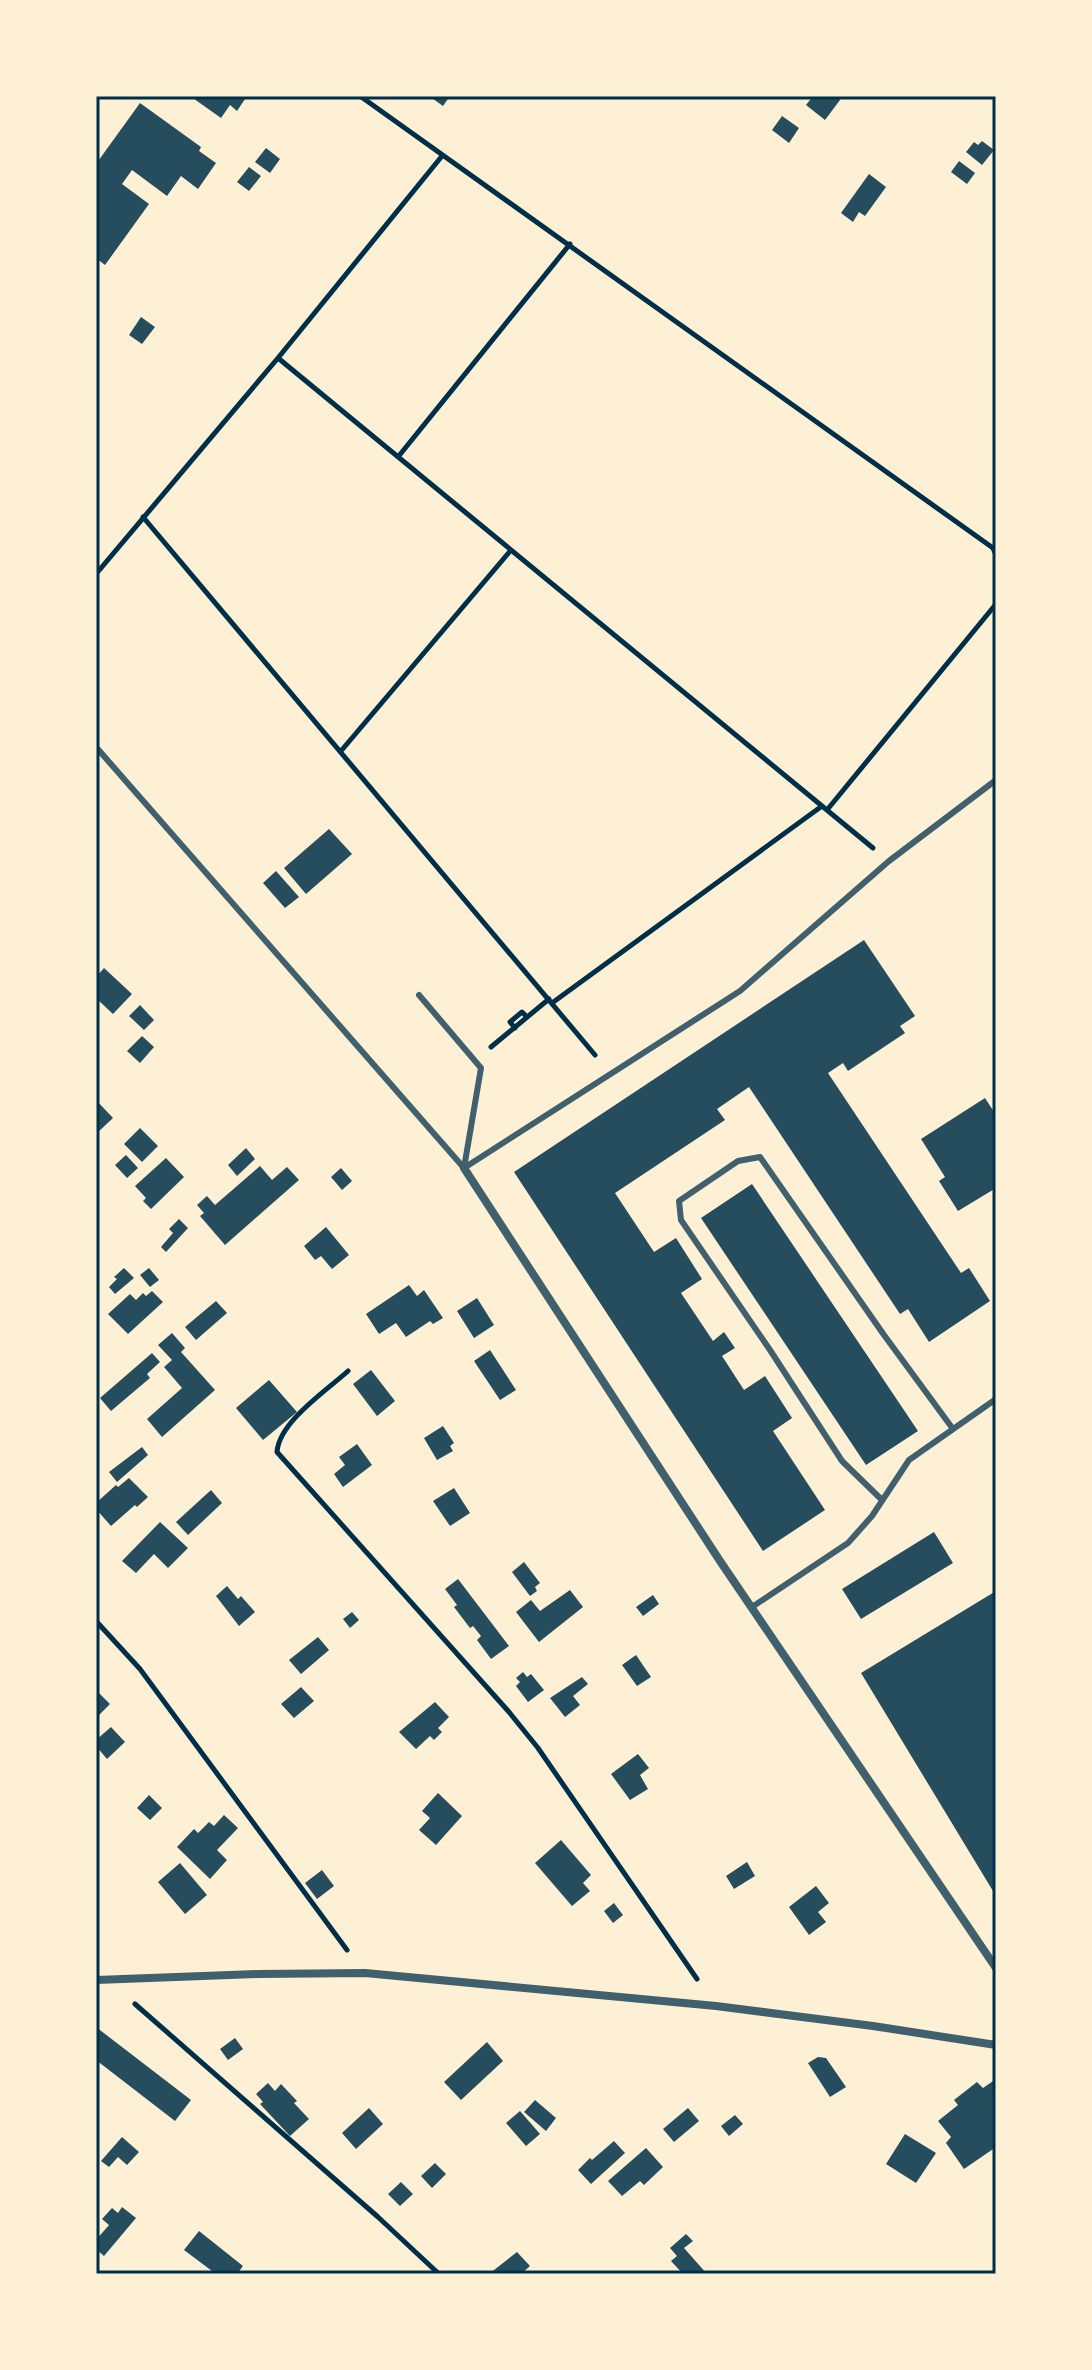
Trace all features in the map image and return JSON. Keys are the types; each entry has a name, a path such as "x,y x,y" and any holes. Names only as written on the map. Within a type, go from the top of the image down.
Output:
{"street":[{"path":"464,1168 752,1607 996,1968"},
{"path":"96,1980 365,1973 716,2006 996,2045"}],"lane":[{"path":"96,747 464,1168"},
{"path":"464,1168 740,991 889,861 996,780"},
{"path":"419,995 481,1068 464,1168"},
{"path":"882,1500 842,1461 681,1220 679,1201 738,1161 760,1157 953,1429"},
{"path":"752,1607 848,1543 872,1516 909,1460 996,1399"}],"path":[{"path":"360,96 993,548 996,555"},
{"path":"96,574 278,358 442,156"},
{"path":"398,457 570,244"},
{"path":"278,358 889,861"},
{"path":"143,517 610,1074"},
{"path":"341,751 511,550"},
{"path":"474,1060 527,1017 824,808 996,604"},
{"path":"348,1371 287,1425 278,1441 277,1452 538,1748 716,2006"},
{"path":"96,1621 140,1669 365,1973"},
{"path":"107,1980 439,2274"}],"building":[{"path":"190,96 247,96 237,111 230,105 221,118"},
{"path":"429,96 450,96 443,106"},
{"path":"813,96 843,96 825,120 806,105"},
{"path":"140,103 201,147 199,151 216,163 198,189 181,176 167,196 132,170 122,184 149,204 105,265 96,258 96,164"},
{"path":"782,116 799,128 789,143 772,130"},
{"path":"982,141 994,150 982,165 966,152 974,142 978,145"},
{"path":"266,148 280,159 270,173 255,162"},
{"path":"959,161 975,173 967,184 951,172"},
{"path":"249,167 261,176 249,191 237,182"},
{"path":"869,174 886,187 865,216 859,212 853,222 841,213"},
{"path":"141,317 155,327 142,344 129,335"},
{"path":"329,829 352,854 306,894 284,868"},
{"path":"276,871 299,897 285,908 263,883"},
{"path":"864,940 915,1016 900,1026 905,1033 848,1071 843,1063 828,1073 961,1273 969,1268 990,1301 929,1342 908,1309 900,1314 749,1087 717,1109 725,1120 615,1193 654,1252 676,1238 702,1279 681,1293 713,1341 724,1332 735,1348 722,1356 744,1390 765,1376 792,1418 773,1431 825,1510 763,1551 514,1172"},
{"path":"104,968 132,994 113,1014 96,998 96,977"},
{"path":"140,1005 154,1020 144,1030 129,1016"},
{"path":"142,1036 154,1047 140,1063 127,1051"},
{"path":"985,1098 996,1115 996,1188 958,1211 939,1181 945,1177 921,1139"},
{"path":"96,1100 113,1118 96,1134"},
{"path":"140,1128 158,1146 142,1162 124,1144"},
{"path":"246,1148 255,1159 237,1176 228,1165"},
{"path":"126,1155 138,1168 127,1178 115,1165"},
{"path":"166,1158 184,1177 151,1209 135,1186"},
{"path":"260,1166 272,1180 287,1167 299,1180 225,1245 200,1216 204,1213 197,1205 207,1196 215,1205"},
{"path":"341,1168 352,1181 342,1190 331,1177"},
{"path":"752,1184 918,1431 866,1465 701,1218"},
{"path":"179,1219 188,1228 166,1252 161,1247 173,1233 169,1229"},
{"path":"326,1227 349,1255 332,1269 321,1256 315,1260 304,1246"},
{"path":"124,1268 134,1278 115,1294 109,1287"},
{"path":"149,1268 159,1280 150,1287 140,1275"},
{"path":"409,1285 417,1296 424,1290 443,1318 433,1324 430,1321 406,1337 396,1323 379,1334 366,1314"},
{"path":"152,1291 163,1302 128,1334 108,1314 130,1294 136,1300 143,1293 146,1296"},
{"path":"477,1298 494,1325 474,1338 457,1311"},
{"path":"216,1301 227,1313 196,1340 185,1327"},
{"path":"172,1333 185,1348 181,1352 215,1390 162,1437 147,1419 182,1388 164,1367 172,1360 158,1345"},
{"path":"490,1350 516,1390 500,1400 474,1361"},
{"path":"152,1353 160,1362 147,1374 150,1378 111,1411 100,1398"},
{"path":"371,1370 395,1401 377,1416 353,1384"},
{"path":"269,1380 297,1412 263,1440 236,1408"},
{"path":"443,1426 454,1443 450,1446 453,1451 437,1460 424,1438"},
{"path":"357,1444 372,1465 343,1487 334,1474 345,1465 339,1457"},
{"path":"142,1447 148,1455 117,1482 109,1472"},
{"path":"129,1478 148,1497 111,1526 96,1509 96,1503"},
{"path":"454,1488 470,1513 450,1526 433,1501"},
{"path":"211,1490 222,1503 188,1535 176,1522"},
{"path":"160,1522 188,1548 168,1568 154,1554 136,1573 122,1561"},
{"path":"934,1532 953,1563 861,1619 842,1589"},
{"path":"524,1562 540,1583 535,1587 537,1591 530,1596 512,1572"},
{"path":"458,1579 509,1646 491,1659 477,1640 481,1636 473,1626 470,1628 445,1589"},
{"path":"227,1586 255,1612 239,1626 216,1596"},
{"path":"570,1590 583,1607 539,1642 516,1612 531,1600 540,1611"},
{"path":"996,1591 996,1896 861,1673"},
{"path":"653,1595 659,1604 643,1616 636,1607"},
{"path":"352,1612 359,1620 350,1628 343,1619"},
{"path":"318,1637 329,1650 301,1674 289,1660"},
{"path":"636,1655 651,1677 637,1686 622,1665"},
{"path":"523,1672 527,1677 531,1674 544,1690 528,1702 516,1686 520,1682 516,1678"},
{"path":"582,1677 588,1684 573,1696 580,1705 565,1717 550,1698"},
{"path":"301,1687 314,1701 294,1718 281,1704"},
{"path":"99,1693 110,1704 96,1718 96,1696"},
{"path":"435,1702 449,1717 438,1728 442,1732 434,1740 430,1736 416,1749 399,1732"},
{"path":"111,1727 125,1742 107,1759 96,1746 96,1740"},
{"path":"638,1754 649,1768 640,1775 648,1789 630,1800 611,1774"},
{"path":"438,1793 462,1816 436,1845 419,1830 430,1818 422,1811"},
{"path":"149,1795 162,1808 150,1820 137,1808"},
{"path":"224,1815 238,1828 217,1850 227,1860 210,1879 177,1847 194,1829 198,1833 209,1822 214,1826"},
{"path":"561,1840 591,1875 583,1883 590,1891 572,1906 535,1863"},
{"path":"747,1862 755,1876 734,1889 726,1876"},
{"path":"180,1863 207,1895 185,1914 158,1882"},
{"path":"322,1870 334,1886 317,1899 305,1883"},
{"path":"816,1886 829,1903 818,1912 826,1922 809,1935 789,1907"},
{"path":"614,1903 623,1915 613,1923 604,1911"},
{"path":"96,2027 191,2100 175,2121 96,2060"},
{"path":"235,2038 243,2049 228,2060 220,2049"},
{"path":"487,2042 503,2061 461,2100 444,2082"},
{"path":"818,2057 826,2058 846,2087 830,2097 808,2063"},
{"path":"996,2079 996,2147 964,2169 946,2143 951,2137 938,2121 958,2105 954,2100 977,2082 983,2088"},
{"path":"268,2083 275,2091 281,2084 309,2119 290,2136 260,2104 263,2102 256,2094"},
{"path":"535,2100 556,2118 546,2131 524,2112"},
{"path":"369,2108 383,2124 356,2149 342,2133"},
{"path":"688,2108 699,2121 674,2142 663,2129"},
{"path":"520,2111 540,2134 526,2146 506,2123"},
{"path":"735,2115 743,2124 729,2136 721,2126"},
{"path":"905,2134 936,2153 916,2183 886,2164"},
{"path":"122,2137 139,2152 127,2165 118,2157 109,2167 101,2161"},
{"path":"614,2141 625,2153 591,2184 578,2170"},
{"path":"646,2148 663,2167 644,2185 640,2181 622,2196 608,2181"},
{"path":"435,2163 446,2174 432,2188 421,2176"},
{"path":"401,2182 413,2194 400,2206 388,2194"},
{"path":"122,2207 136,2218 104,2256 96,2249 96,2240 109,2225 102,2219 112,2208 118,2213"},
{"path":"199,2231 243,2266 237,2274 209,2274 212,2271 184,2250"},
{"path":"686,2234 693,2241 684,2248 707,2274 683,2274 671,2261 677,2256 670,2248"},
{"path":"517,2252 530,2266 521,2274 489,2274"}]}
